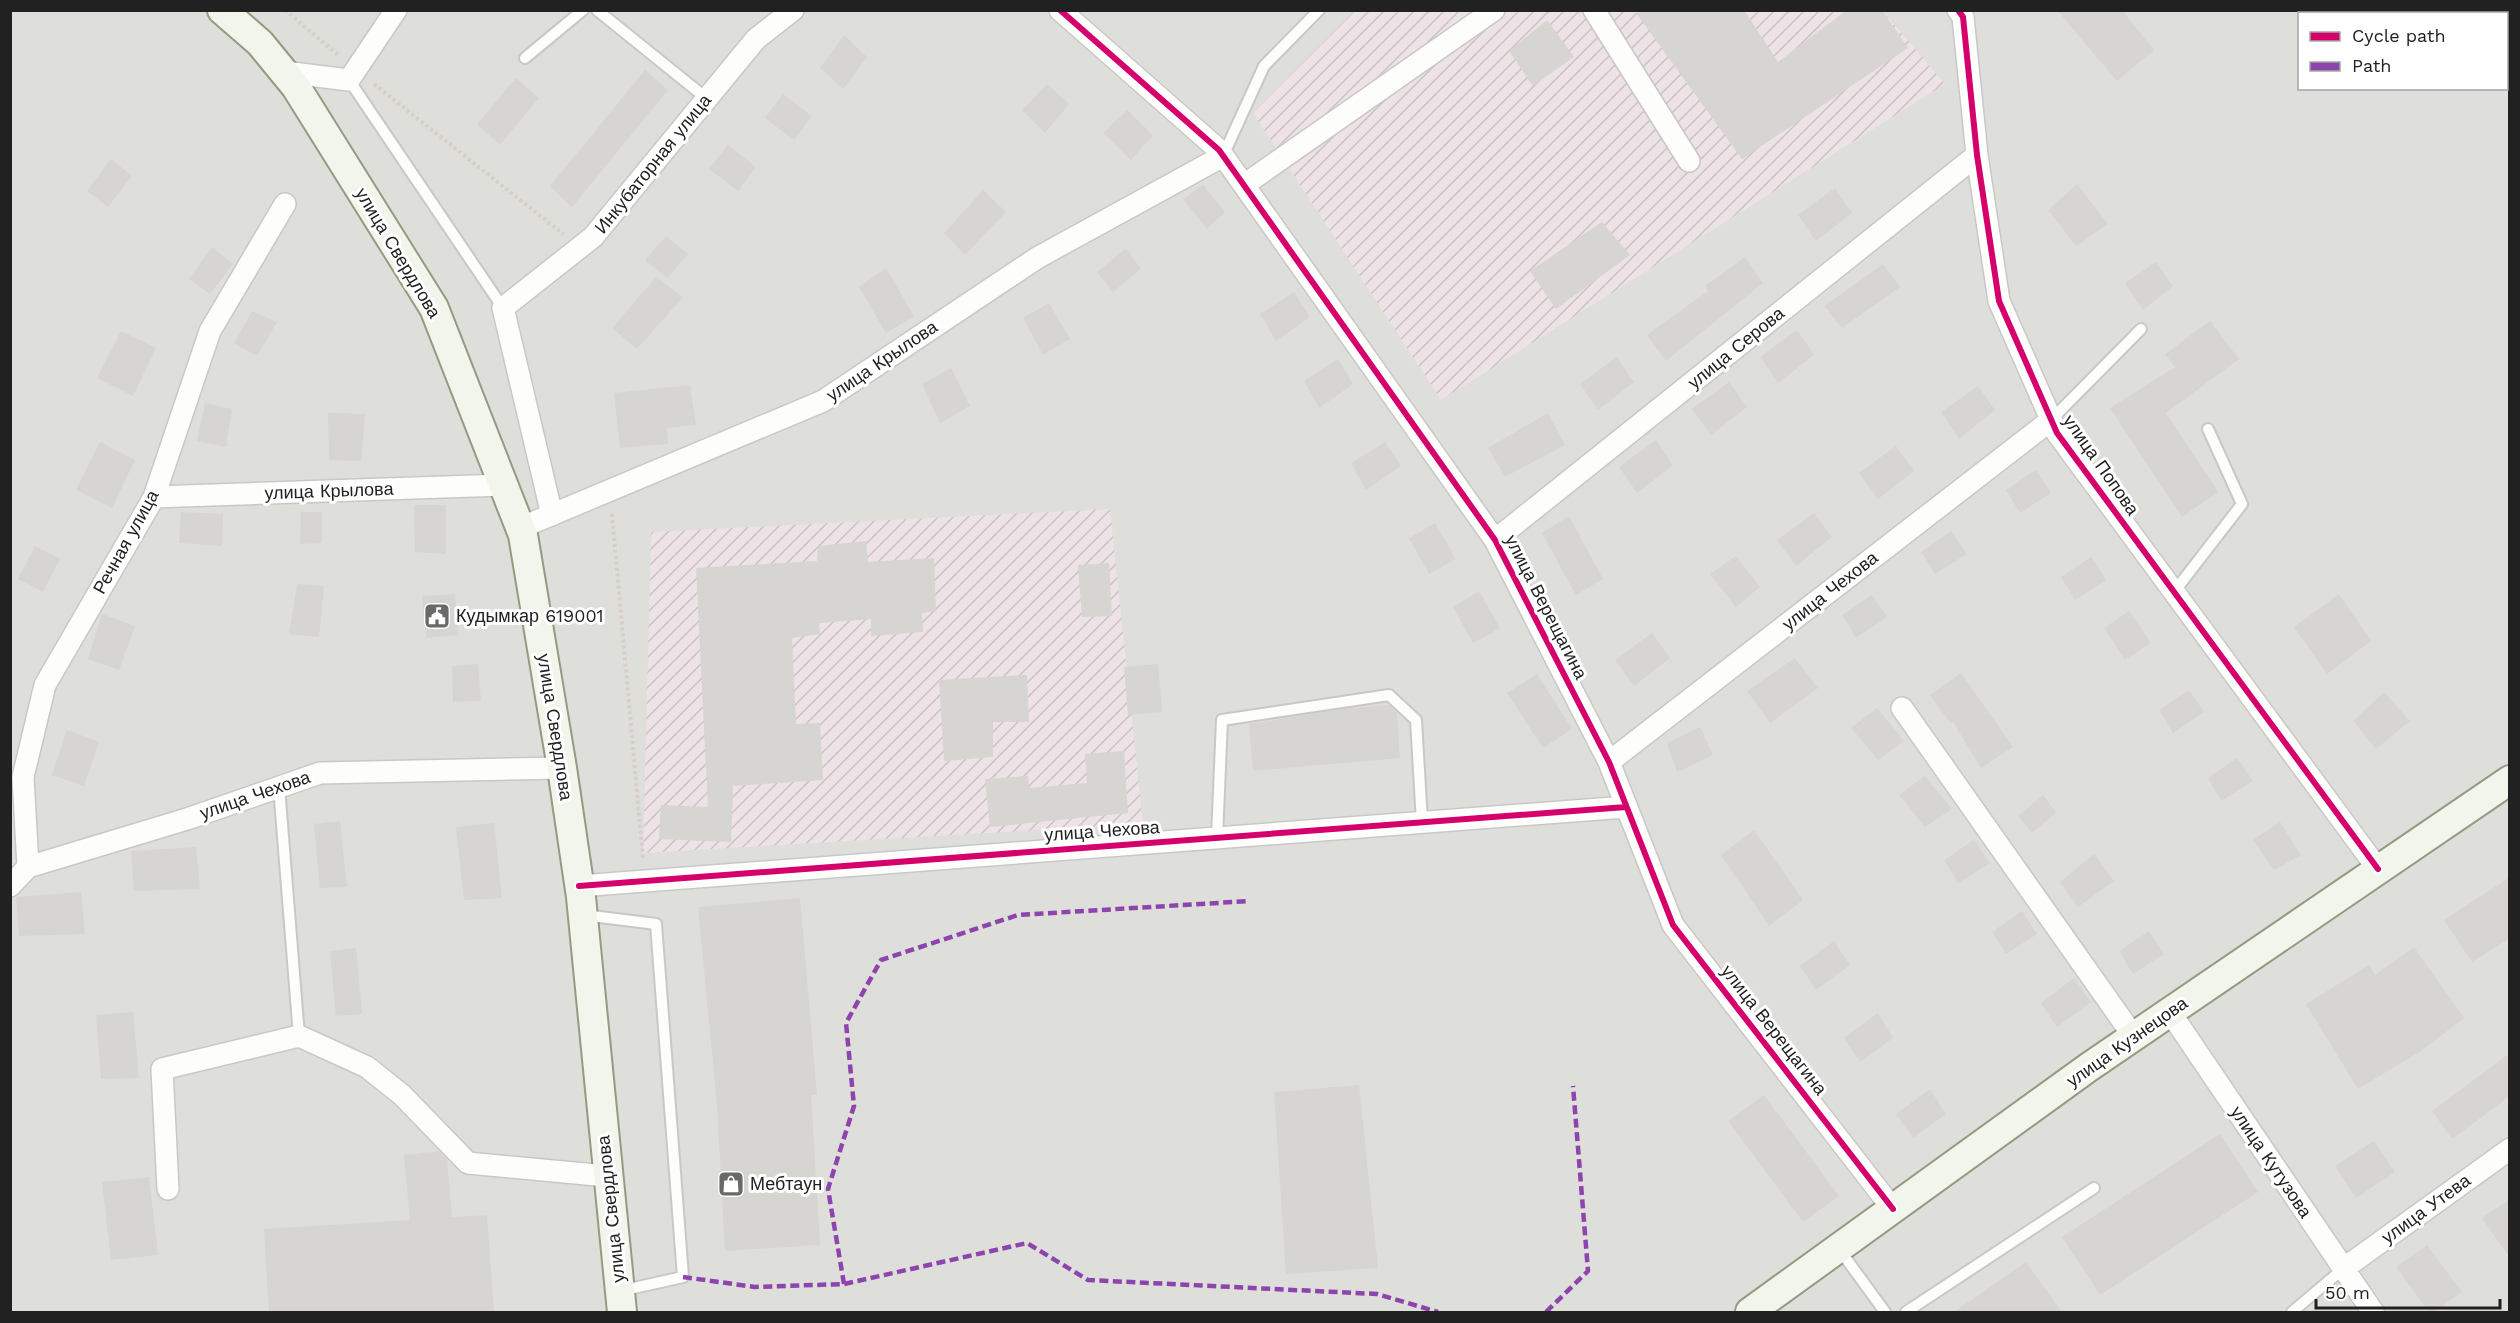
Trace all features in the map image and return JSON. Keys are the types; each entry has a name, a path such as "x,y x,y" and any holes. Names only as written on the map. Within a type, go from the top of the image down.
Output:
{"main road":[{"name":"улица Свердлова","path":"222,10 260,43 296,87 434,308 520,528 562,768 583,914 620,1302"},
{"name":"улица Кузнецова","path":"1750,1312 2134,1037 2510,780"}],"street":[{"path":"284,72 353,74 396,10"},
{"name":"Инкубаторная улица","path":"503,308 593,237 756,39 793,10"},
{"path":"1244,185 1494,10"},
{"path":"1594,10 1689,161"},
{"name":"улица Попова","path":"1958,10 1963,17 1977,155 2000,301 2057,433 2378,869"},
{"name":"улица Верещагина","path":"1065,12 1223,156 1495,540 1609,762 1673,925 1893,1209"},
{"name":"улица Серова","path":"1495,540 1977,155"},
{"name":"улица Крылова","path":"520,528 823,401 1037,258 1223,156"},
{"name":"Речная улица","path":"28,867 23,777 45,685 154,497 210,331 285,204"},
{"path":"503,308 552,514"},
{"name":"улица Чехова","path":"1609,762 2051,420"},
{"name":"улица Крылова","path":"154,497 503,485"},
{"path":"1902,708 2134,1037"},
{"name":"улица Чехова","path":"28,867 187,819 321,772 562,768"},
{"name":"улица Чехова","path":"579,886 1626,807"},
{"path":"10,886 28,867"},
{"name":"улица Кутузова","path":"2170,1012 2373,1312"},
{"path":"168,1189 162,1069 299,1036 367,1067 402,1095 468,1163 607,1176"},
{"name":"улица Утева","path":"2343,1269 2510,1149"}],"lane":[{"path":"525,58 583,10"},
{"path":"597,10 706,98"},
{"path":"1223,156 1264,66 1319,10"},
{"path":"353,74 503,308"},
{"path":"2051,420 2141,329"},
{"path":"2174,592 2242,504 2208,429"},
{"path":"1217,837 1222,720 1389,695 1416,720 1422,822"},
{"path":"279,787 299,1036"},
{"path":"583,914 656,924 682,1277 620,1302"},
{"path":"1906,1312 2094,1188"},
{"path":"1839,1248 1885,1312"},
{"path":"2292,1312 2343,1269"}],"path":[{"path":"285,10 353,74 580,248"},
{"path":"610,490 645,880"}],"shaded area":[{"path":"1355,10 1883,11 1945,84 1441,400 1253,113"},
{"path":"11,11 2509,11 2509,1312 11,1312"},
{"path":"1110,509 1143,824 643,853 651,532"}],"building":[{"path":"1634,10 1744,10 1778,62 1847,10 1882,10 1908,48 1742,159"},
{"path":"2057,10 2122,10 2154,50 2117,81"},
{"path":"1547,20 1574,57 1533,86 1509,51"},
{"path":"844,35 867,57 843,89 820,68"},
{"path":"645,70 668,90 572,207 550,186"},
{"path":"516,78 539,98 500,145 477,124"},
{"path":"1047,84 1069,104 1045,133 1022,110"},
{"path":"783,94 812,116 794,140 765,118"},
{"path":"1127,110 1153,135 1131,160 1103,133"},
{"path":"728,145 756,167 738,191 709,169"},
{"path":"111,159 132,176 108,207 87,191"},
{"path":"2077,184 2108,224 2076,246 2048,210"},
{"path":"1203,185 1225,212 1207,229 1183,199"},
{"path":"1835,188 1852,213 1816,241 1798,215"},
{"path":"983,190 1006,212 965,255 944,233"},
{"path":"1602,222 1630,255 1556,309 1530,271"},
{"path":"666,236 688,254 667,278 645,260"},
{"path":"212,247 233,264 210,294 189,279"},
{"path":"1126,248 1141,269 1113,292 1097,272"},
{"path":"1745,257 1763,283 1666,361 1647,335 1708,291 1705,286"},
{"path":"2156,262 2173,286 2143,310 2125,283"},
{"path":"1883,264 1900,287 1842,328 1824,306"},
{"path":"886,268 914,316 886,333 859,287"},
{"path":"656,277 683,297 637,349 612,328"},
{"path":"1294,292 1310,317 1276,341 1260,314"},
{"path":"1049,303 1070,339 1043,355 1023,318"},
{"path":"252,311 277,322 257,356 234,343"},
{"path":"2210,321 2239,359 2166,413 2218,492 2182,517 2110,408 2175,367 2165,354"},
{"path":"1797,330 1814,355 1778,383 1760,357"},
{"path":"121,331 156,348 133,396 97,378"},
{"path":"1617,357 1634,382 1598,410 1580,384"},
{"path":"1338,359 1353,384 1319,408 1304,381"},
{"path":"951,368 970,406 940,423 922,384"},
{"path":"1729,382 1747,407 1711,435 1692,409"},
{"path":"690,385 696,425 667,428 668,444 620,448 614,393"},
{"path":"1978,386 1995,410 1959,439 1941,412"},
{"path":"205,403 232,409 226,447 197,441"},
{"path":"328,413 365,414 361,461 329,460"},
{"path":"1548,413 1565,445 1505,477 1488,448"},
{"path":"1656,440 1673,465 1637,493 1619,467"},
{"path":"100,442 135,460 112,508 76,490"},
{"path":"1385,442 1401,466 1366,490 1351,463"},
{"path":"1896,446 1914,471 1878,499 1859,473"},
{"path":"2036,470 2051,493 2020,513 2006,490"},
{"path":"414,505 446,505 446,554 415,552"},
{"path":"181,512 223,514 222,546 179,543"},
{"path":"301,512 322,512 322,543 300,544"},
{"path":"1814,513 1832,537 1796,566 1777,540"},
{"path":"1569,516 1603,579 1576,595 1542,533"},
{"path":"1435,523 1456,559 1429,574 1409,538"},
{"path":"1951,531 1967,554 1935,574 1921,552"},
{"path":"866,541 868,562 934,558 936,611 922,613 923,632 871,636 871,619 819,623 820,634 792,638 796,724 820,723 823,780 733,786 731,842 659,839 661,805 708,807 696,568 817,561 818,546"},
{"path":"35,546 60,559 43,592 18,579"},
{"path":"1736,556 1760,587 1736,607 1710,574"},
{"path":"2091,557 2106,580 2075,600 2061,577"},
{"path":"1109,563 1112,616 1082,617 1078,565"},
{"path":"297,584 324,586 319,637 289,634"},
{"path":"1479,591 1500,628 1473,643 1453,607"},
{"path":"455,594 458,635 426,638 422,596"},
{"path":"2339,594 2371,641 2327,674 2294,627"},
{"path":"1872,595 1887,617 1856,638 1842,615"},
{"path":"2129,611 2151,643 2125,660 2104,628"},
{"path":"102,614 135,626 119,670 88,659"},
{"path":"1652,633 1670,658 1634,686 1615,660"},
{"path":"1795,658 1818,688 1770,723 1747,691"},
{"path":"478,664 481,701 453,702 452,666"},
{"path":"1158,664 1162,712 1128,715 1124,667"},
{"path":"1961,673 2013,747 1981,768 1953,722 1951,724 1930,695"},
{"path":"1537,674 1572,729 1543,748 1507,693"},
{"path":"1027,675 1029,722 993,722 993,757 944,761 939,680"},
{"path":"2189,690 2204,712 2173,733 2159,710"},
{"path":"2384,692 2410,721 2376,749 2353,721"},
{"path":"1389,705 1397,713 1400,758 1253,771 1249,724 1350,708"},
{"path":"1877,708 1904,741 1878,760 1851,728"},
{"path":"1700,727 1713,755 1677,772 1667,743"},
{"path":"67,730 99,742 84,786 52,775"},
{"path":"1124,751 1128,813 990,827 985,779 1028,776 1029,788 1087,783 1085,754"},
{"path":"2237,758 2253,781 2221,801 2208,778"},
{"path":"1925,776 1952,809 1925,827 1899,795"},
{"path":"2043,795 2056,813 2032,833 2018,816"},
{"path":"340,821 347,887 320,888 314,824"},
{"path":"2280,822 2301,855 2274,870 2253,840"},
{"path":"494,823 502,898 464,900 456,827"},
{"path":"1754,830 1803,900 1769,926 1721,855"},
{"path":"1974,840 1990,863 1958,883 1944,860"},
{"path":"196,847 200,889 134,891 131,851"},
{"path":"2094,854 2114,881 2078,907 2060,882"},
{"path":"2510,877 2510,938 2472,962 2444,920"},
{"path":"81,892 85,934 19,936 16,897"},
{"path":"800,898 817,1095 811,1095 820,1245 725,1251 717,1104 698,907"},
{"path":"2022,911 2037,934 2006,954 1992,932"},
{"path":"2149,931 2164,954 2133,974 2119,951"},
{"path":"1834,941 1850,965 1816,990 1800,966"},
{"path":"2414,947 2464,1018 2421,1051 2358,1089 2306,1004 2369,965 2375,975"},
{"path":"356,948 362,1014 336,1016 330,951"},
{"path":"2074,978 2091,1002 2057,1027 2041,1003"},
{"path":"133,1012 139,1078 101,1079 96,1015"},
{"path":"1878,1013 1893,1038 1860,1062 1844,1038"},
{"path":"2510,1053 2510,1096 2452,1139 2432,1111"},
{"path":"1359,1085 1378,1268 1286,1274 1274,1092"},
{"path":"1930,1089 1946,1114 1913,1138 1896,1114"},
{"path":"1764,1095 1839,1196 1803,1222 1728,1121"},
{"path":"2220,1134 2258,1192 2100,1295 2062,1237"},
{"path":"2374,1141 2395,1172 2356,1198 2335,1166"},
{"path":"439,1151 447,1159 452,1217 487,1215 494,1312 269,1312 264,1229 410,1220 404,1155"},
{"path":"149,1177 158,1255 111,1260 102,1182"},
{"path":"2510,1199 2510,1258 2482,1218"},
{"path":"2427,1245 2462,1292 2434,1312 2429,1312 2396,1267"},
{"path":"2026,1262 2062,1312 1954,1312"}],"marked path":[{"path":"844,1284 828,1189 854,1106 846,1023 881,960 1018,915 1250,901"},
{"path":"1546,1312 1588,1271 1573,1086"},
{"path":"683,1277 755,1287 844,1284 1027,1243 1088,1280 1377,1294 1438,1312"}],"cycle path":[{"path":"1060,10 1219,150 1495,540 1609,762 1673,925 1893,1209"},
{"path":"1958,10 1963,17 1977,155 1999,301 2057,433 2378,869"},
{"path":"579,886 1626,807"}],"place":[{"name":"Кудымкар 619001","path":"437,616"},
{"name":"Мебтаун","path":"731,1184"}]}
